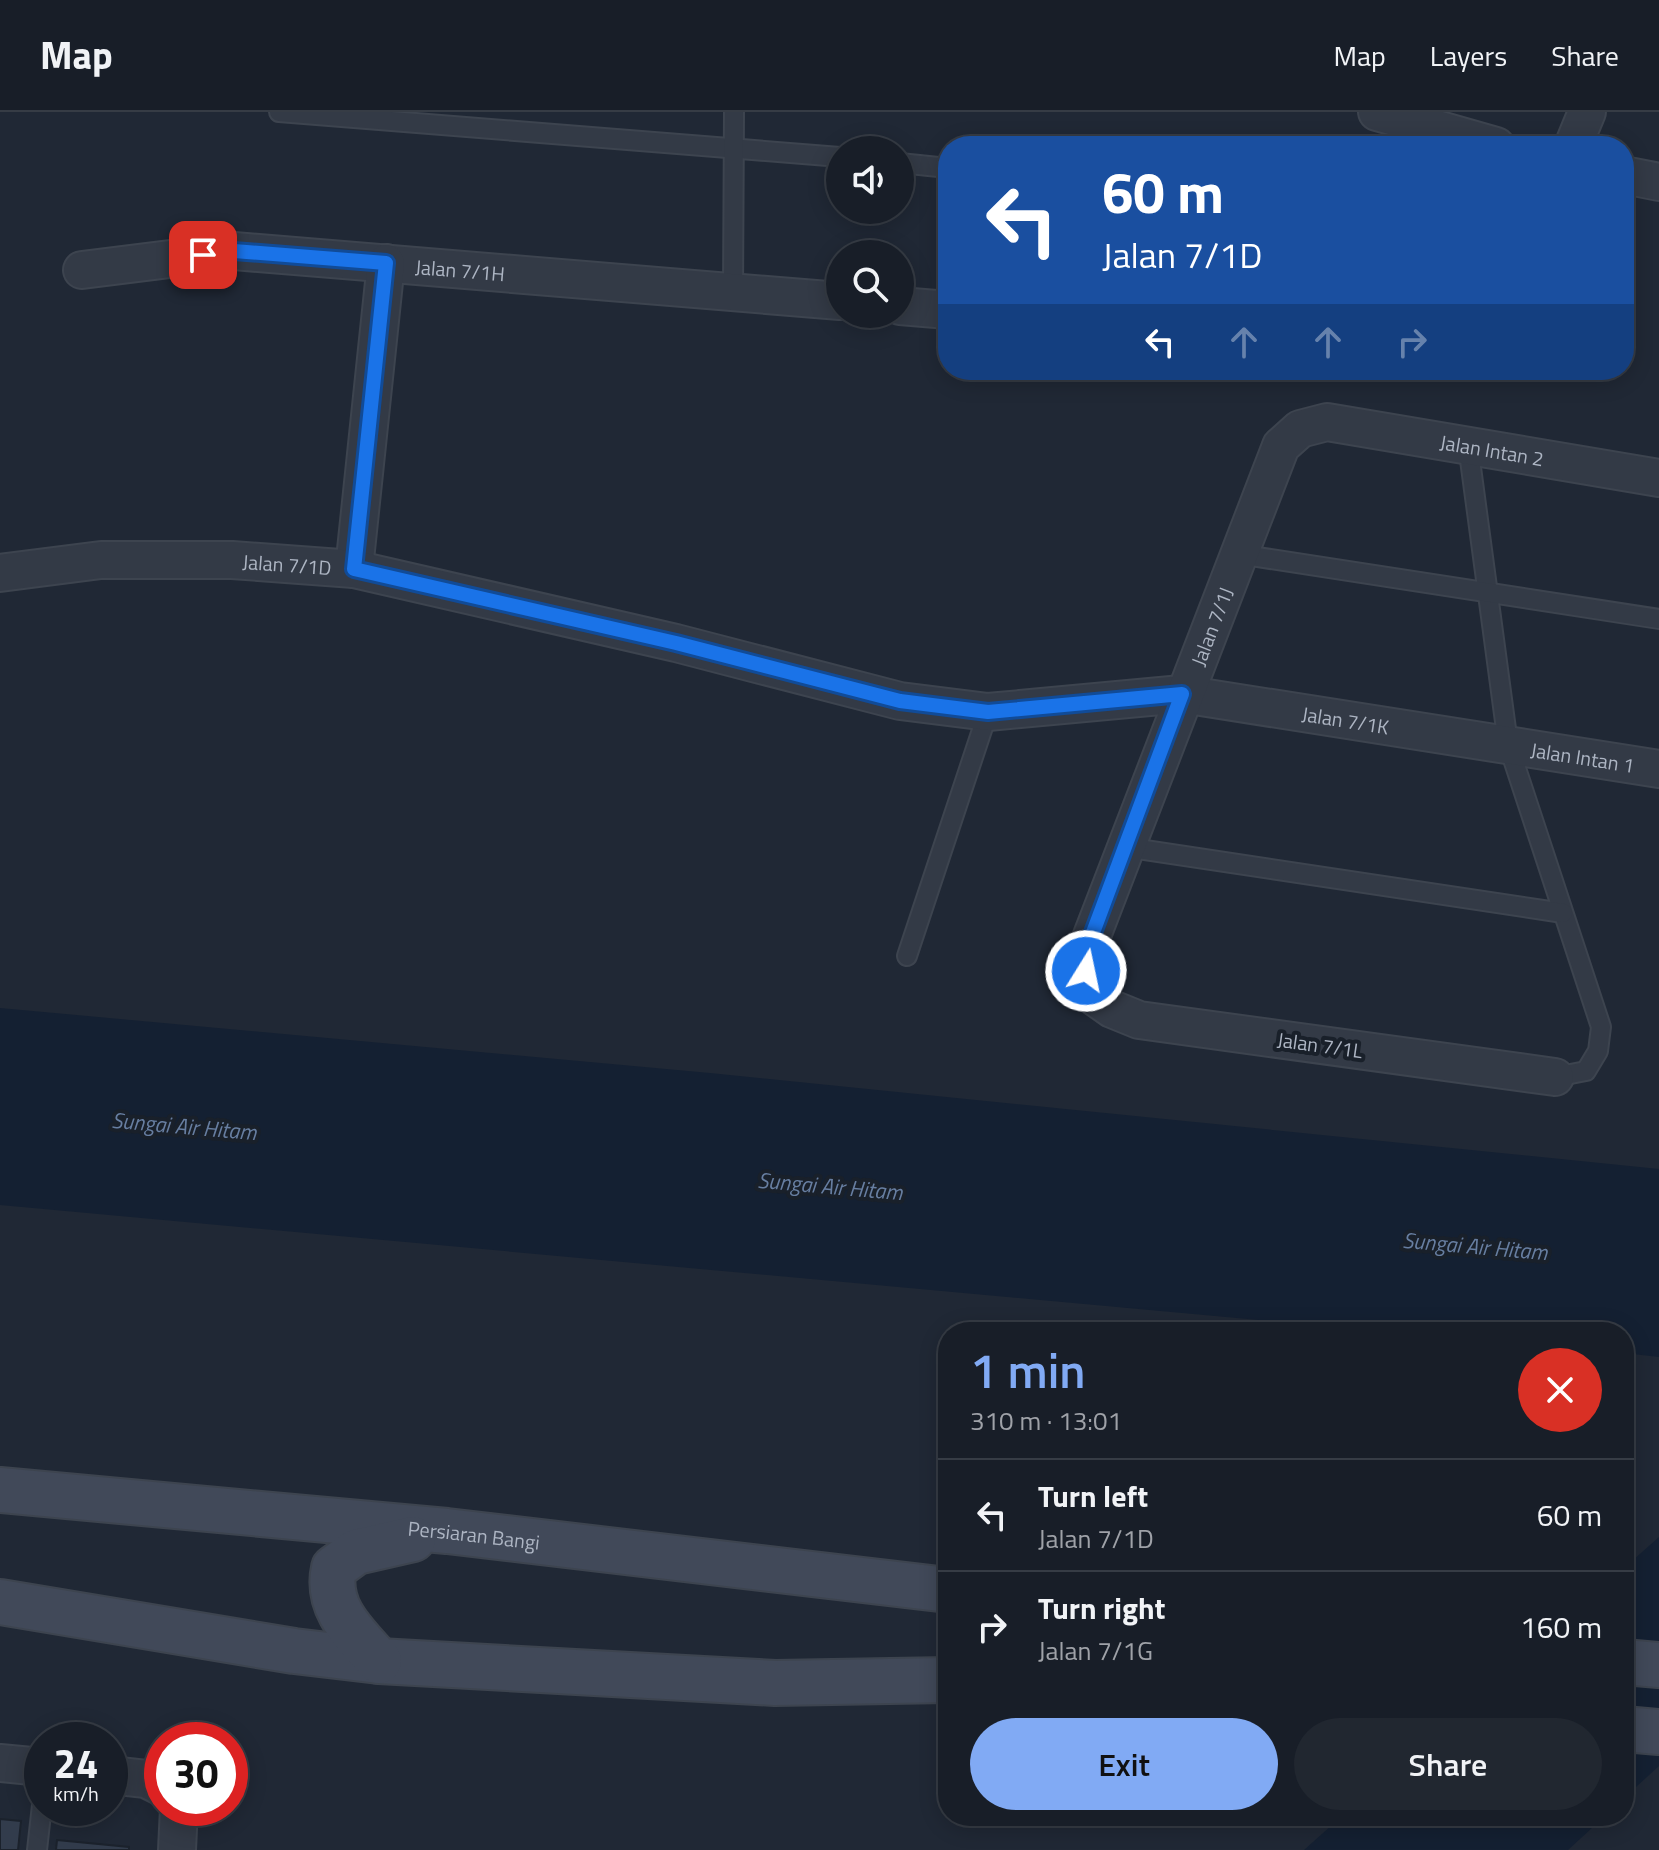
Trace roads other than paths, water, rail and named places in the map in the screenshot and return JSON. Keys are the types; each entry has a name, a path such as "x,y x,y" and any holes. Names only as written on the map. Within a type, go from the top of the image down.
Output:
{"main road":[{"name":"Persiaran Bangi","path":"0,1490 447,1531 938,1589"},
{"path":"0,1518 122,1528 233,1510"},
{"path":"379,1661 345,1623 332,1596 334,1568 356,1552 447,1531"},
{"path":"0,1602 294,1651 379,1661 775,1683 938,1680"},
{"path":"1634,1663 1659,1665"},
{"path":"1634,1730 1659,1732"}],"street":[{"path":"1377,112 1424,119 1469,136"},
{"path":"1577,136 1587,112"},
{"path":"1634,177 1659,182"},
{"name":"Jalan 7/1H","path":"82,270 234,251 826,300"},
{"path":"354,569 386,263"},
{"path":"914,307 938,309"},
{"name":"Jalan Intan 2","path":"1327,422 1659,478"},
{"name":"Jalan 7/1J","path":"1092,995 1086,971 1088,946 1182,694 1281,446 1300,429 1327,422"},
{"name":"Jalan 7/1D","path":"0,573 101,560 232,560 354,569 676,643 900,701 988,712 1182,694"},
{"name":"Jalan 7/1K","path":"1182,694 1508,744"},
{"name":"Jalan Intan 1","path":"1508,744 1659,769"},
{"name":"Jalan 7/1L","path":"1092,995 1112,1009 1139,1020 1555,1077"},
{"path":"0,1763 24,1765"},
{"path":"177,1850 178,1826"}],"lane":[{"path":"279,112 826,156"},
{"path":"733,293 734,112"},
{"path":"914,164 938,167"},
{"path":"1468,445 1508,744 1601,1027 1598,1051 1586,1071 1555,1077"},
{"path":"1238,554 1659,619"},
{"path":"907,956 988,712"},
{"path":"1125,847 1563,913"},
{"path":"37,1850 40,1826"}],"water":[{"name":"Sungai Air Hitam","path":"0,1008 710,1073 1659,1169 1659,1357 1634,1354 1634,1322 1281,1322 0,1205"},
{"path":"1659,1537 1659,1766 1634,1789 1634,1559"},
{"path":"1331,1826 1594,1826 1568,1850 1304,1850"}]}
